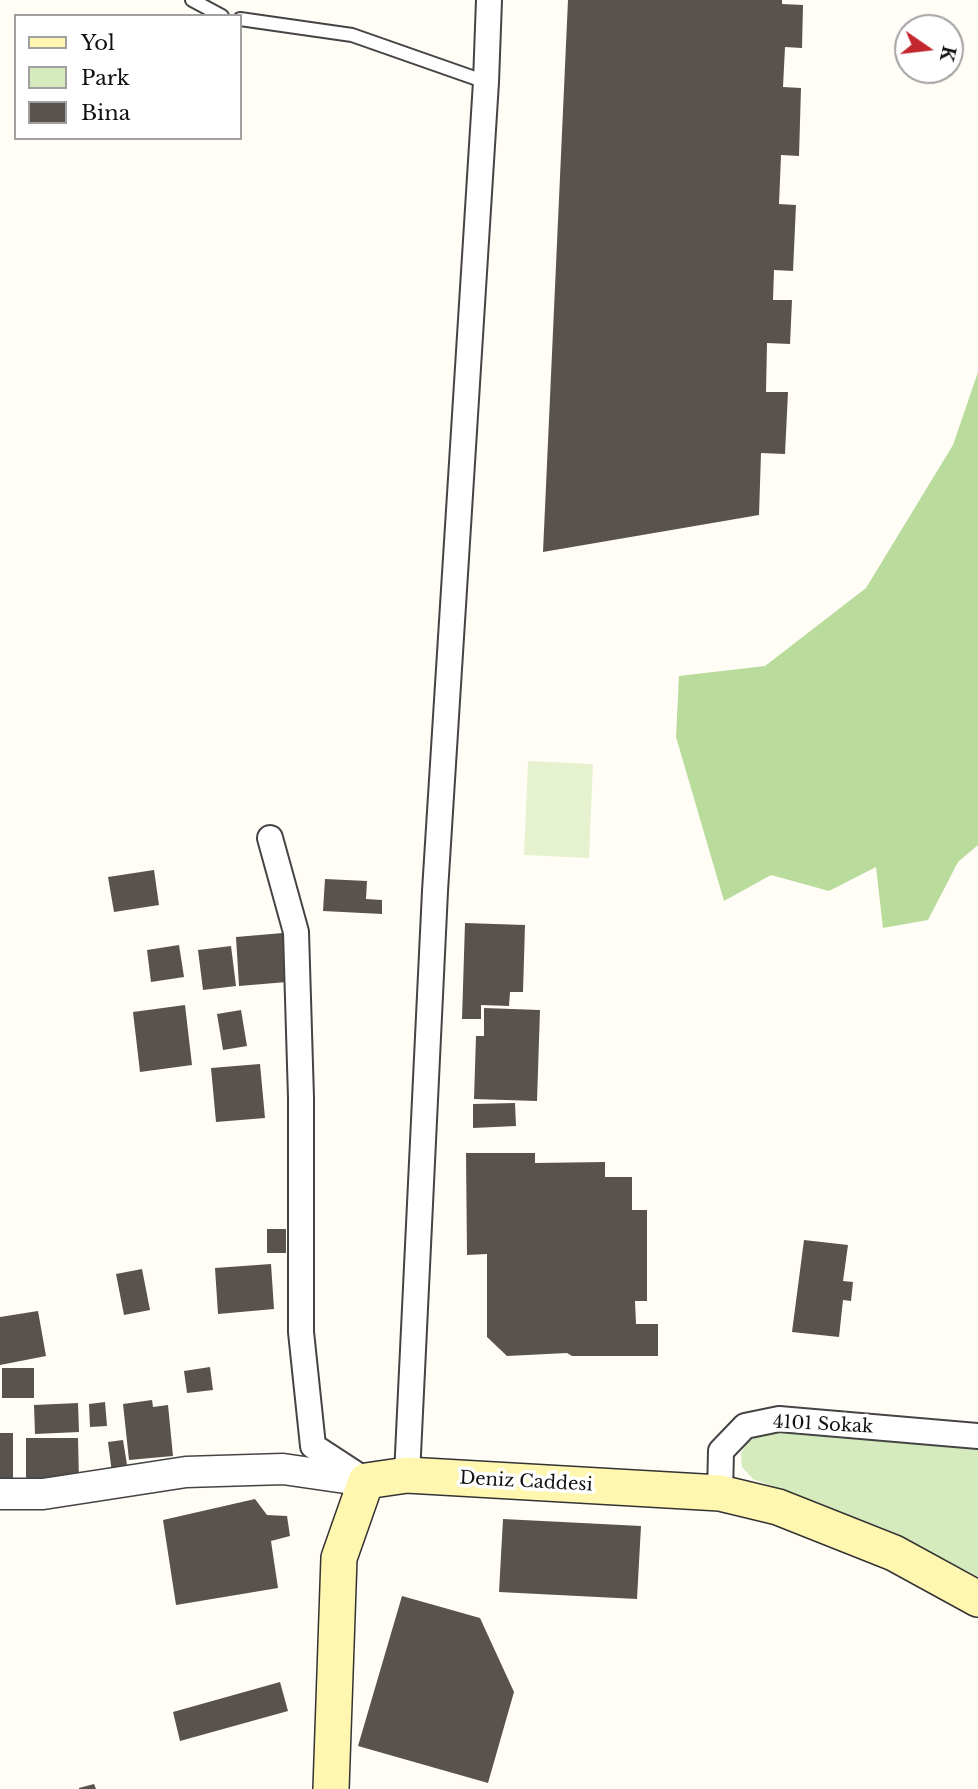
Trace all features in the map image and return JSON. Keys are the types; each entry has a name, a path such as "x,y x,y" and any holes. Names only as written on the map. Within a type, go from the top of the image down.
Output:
{"main road":[{"name":"Deniz Caddesi","path":"366,1481 407,1475 720,1493 778,1507 894,1553 978,1599"},
{"path":"331,1789 339,1558 366,1481"}],"street":[{"path":"407,1475 435,891 489,0"},
{"path":"270,838 296,932 301,1098 301,1332 313,1446 366,1481"},
{"name":"4101 Sokak","path":"720,1493 721,1451 745,1426 779,1419 978,1436"},
{"path":"0,1494 43,1494 186,1472 283,1469 366,1481"}],"lane":[{"path":"192,0 218,14"},
{"path":"242,19 352,35 486,82"}],"green space":[{"path":"978,372 978,845 958,862 928,920 883,928 876,867 829,891 771,875 724,901 676,737 679,676 765,666 866,588 953,445"},
{"path":"528,761 593,764 589,858 524,855"},
{"path":"774,1429 978,1446 978,1577 886,1529 753,1479 742,1467 741,1453 749,1439"}],"building":[{"path":"568,0 782,0 782,4 803,5 802,48 785,47 783,87 801,88 799,156 781,155 779,204 796,205 793,271 774,270 773,300 792,300 790,344 767,343 766,392 788,392 785,454 761,453 759,515 543,552"},
{"path":"154,870 159,905 114,912 108,877"},
{"path":"325,879 367,881 366,899 382,900 382,914 323,911"},
{"path":"465,923 525,925 523,992 510,992 509,1006 481,1005 481,1019 462,1019"},
{"path":"283,933 287,982 239,986 236,937"},
{"path":"179,945 184,977 151,982 147,950"},
{"path":"231,946 236,986 203,990 198,950"},
{"path":"185,1005 192,1065 140,1072 133,1012"},
{"path":"484,1008 540,1010 537,1101 474,1099 476,1036 484,1036"},
{"path":"241,1010 247,1046 223,1050 217,1014"},
{"path":"260,1064 265,1118 216,1122 211,1068"},
{"path":"515,1103 516,1126 473,1128 473,1104"},
{"path":"466,1153 535,1153 535,1163 605,1162 605,1177 632,1177 632,1210 647,1210 647,1301 635,1301 636,1324 658,1324 658,1356 572,1356 567,1353 507,1356 487,1337 487,1254 467,1255"},
{"path":"267,1229 286,1229 286,1253 267,1253"},
{"path":"804,1240 848,1245 843,1281 853,1282 851,1301 843,1300 839,1337 792,1332"},
{"path":"271,1264 274,1309 218,1314 215,1268"},
{"path":"142,1269 150,1310 124,1315 116,1274"},
{"path":"38,1311 46,1356 0,1365 0,1317"},
{"path":"210,1367 213,1390 187,1393 184,1371"},
{"path":"2,1368 34,1368 34,1398 2,1398"},
{"path":"152,1400 153,1407 168,1405 173,1456 129,1460 123,1404"},
{"path":"105,1402 107,1426 90,1427 89,1404"},
{"path":"78,1403 79,1432 35,1434 34,1405"},
{"path":"0,1433 13,1433 13,1485 0,1485"},
{"path":"26,1438 78,1438 79,1481 26,1481"},
{"path":"123,1440 128,1471 112,1473 108,1442"},
{"path":"255,1499 267,1515 287,1516 290,1536 271,1541 278,1588 176,1605 163,1520"},
{"path":"503,1519 641,1526 637,1599 499,1592"},
{"path":"402,1596 480,1618 514,1692 488,1783 358,1746"},
{"path":"280,1682 288,1711 180,1741 173,1712"},
{"path":"94,1784 96,1789 79,1789 79,1788"}]}
